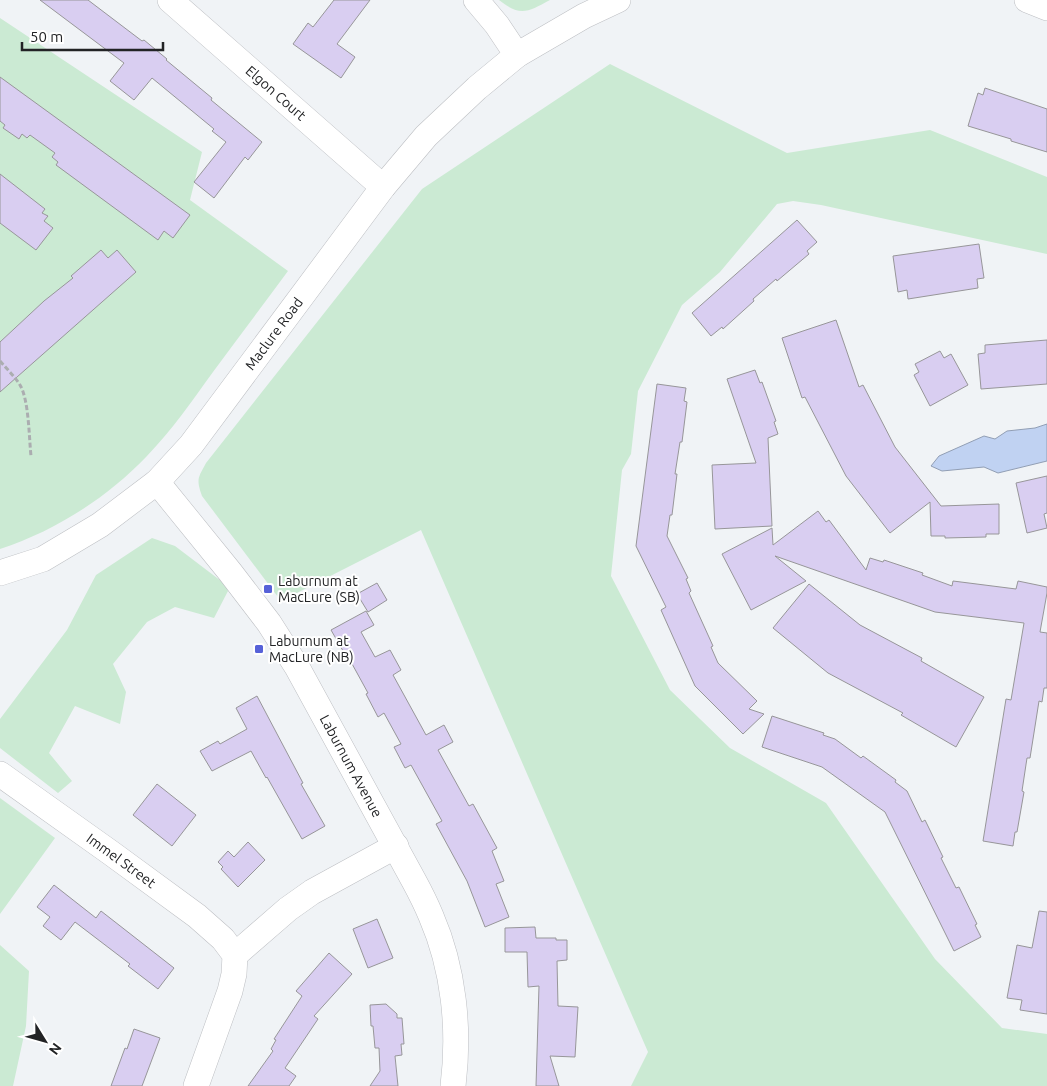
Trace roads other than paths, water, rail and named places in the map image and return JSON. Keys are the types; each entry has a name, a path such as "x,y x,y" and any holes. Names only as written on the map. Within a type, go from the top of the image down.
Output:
{"street":[{"name":"Elgon Court","path":"170,0 383,187"},
{"path":"476,0 497,25 517,54"},
{"name":"Maclure Road","path":"0,573 43,559 100,524 157,482 191,444 383,187 426,136 477,88 517,54 584,16 618,0"},
{"path":"1027,0 1047,8"},
{"name":"Laburnum Avenue","path":"157,482 269,623 301,675 414,881 431,916 446,962 455,1025 455,1068 452,1086"},
{"name":"Immel Street","path":"0,774 197,916 223,939 234,955"},
{"path":"196,1086 230,991 234,974 234,955 288,909 312,892 396,846"}],"water":[{"path":"1047,424 1047,461 998,473 984,467 942,471 931,466 939,456 984,436 995,439 1007,431 1035,428"}],"place":[{"name":"Laburnum at MacLure (SB)","path":"268,589"},
{"name":"Laburnum at MacLure (NB)","path":"259,649"}]}
